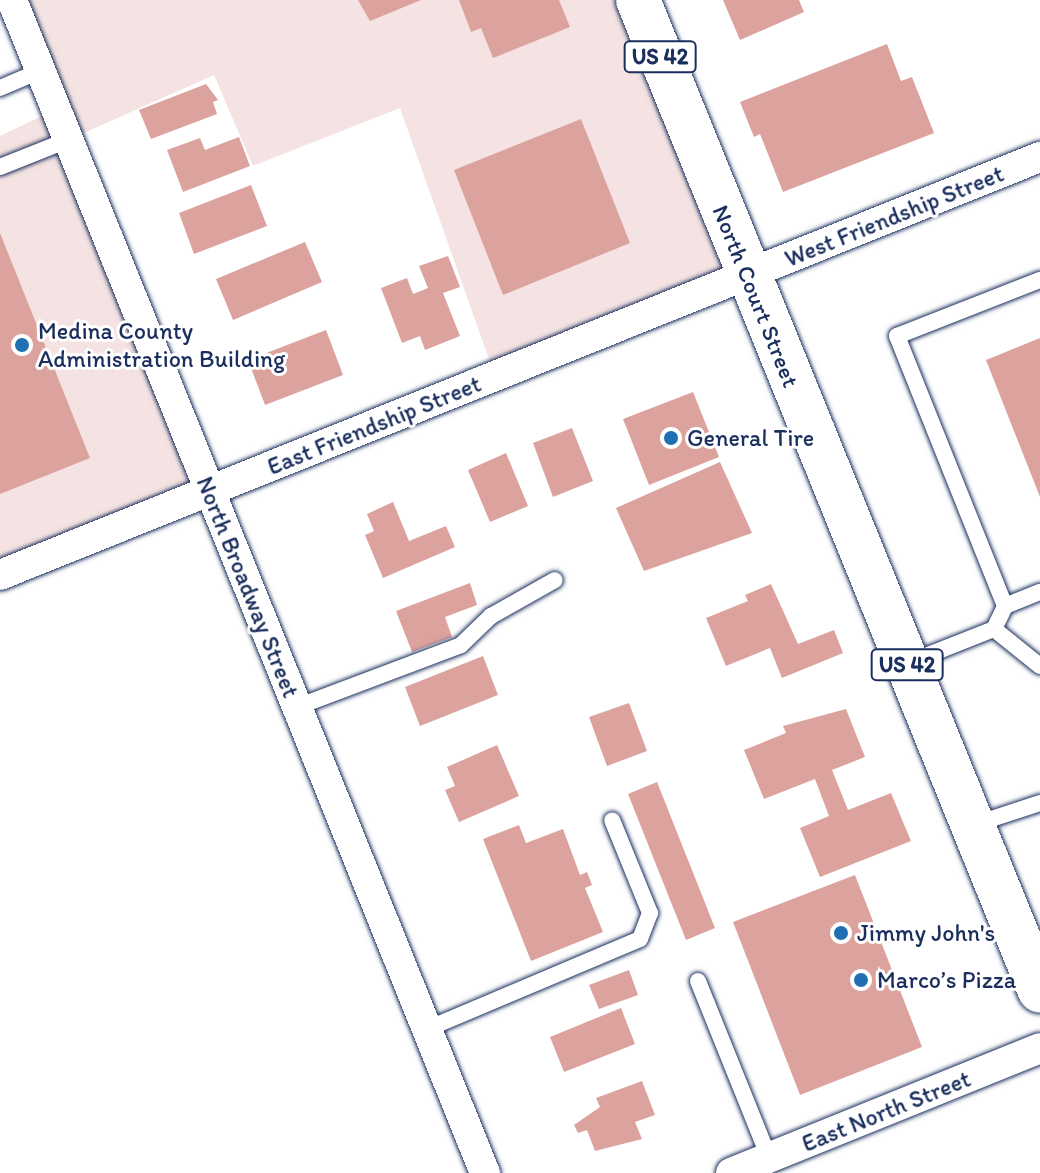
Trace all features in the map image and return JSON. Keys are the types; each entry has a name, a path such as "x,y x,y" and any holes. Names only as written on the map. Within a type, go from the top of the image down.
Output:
{"main road":[{"name":"North Court Street","path":"638,0 1040,991"}],"street":[{"name":"North Broadway Street","path":"12,0 485,1173"},
{"name":"West Friendship Street","path":"747,274 1040,157"},
{"name":"East Friendship Street","path":"0,575 747,274"},
{"name":"East North Street","path":"731,1173 1040,1048"}],"lane":[{"path":"0,88 40,71"},
{"path":"0,167 68,140"},
{"path":"1005,606 897,336 1040,280"},
{"path":"297,707 461,645 491,616 555,580"},
{"path":"906,663 994,629 1005,606 1040,592"},
{"path":"994,629 1040,666"},
{"path":"972,825 1040,803"},
{"path":"427,1029 640,939 650,913 612,820"},
{"path":"698,981 769,1158"}],"shaded area":[{"path":"12,0 638,0 747,274 495,376 400,108 253,166 214,75 68,140 209,491 0,575 0,136 56,109"}],"building":[{"path":"358,0 421,0 370,21"},
{"path":"459,0 559,0 570,27 493,58 481,28 471,32"},
{"path":"723,0 799,0 804,12 740,40"},
{"path":"887,44 901,81 912,77 934,133 783,192 760,134 754,137 740,102"},
{"path":"206,84 218,100 213,102 217,114 151,139 139,110"},
{"path":"581,119 630,243 503,295 454,170"},
{"path":"239,137 250,166 183,192 167,150 200,138 205,150"},
{"path":"251,185 267,226 194,254 179,213"},
{"name":"Medina County Administration Building","path":"0,233 90,458 0,494"},
{"path":"305,242 322,282 233,320 216,279"},
{"path":"448,256 460,287 443,293 460,336 425,350 420,336 402,343 381,288 407,278 413,294 428,288 419,266"},
{"path":"326,330 343,375 265,405 248,360"},
{"path":"1040,338 1040,497 986,360"},
{"name":"General Tire","path":"693,392 719,457 649,485 623,419"},
{"path":"572,428 593,481 553,497 533,443"},
{"path":"506,453 528,506 490,522 468,470"},
{"path":"720,462 752,533 644,571 616,508"},
{"path":"393,502 409,541 446,526 455,547 383,578 365,535 374,531 367,514"},
{"path":"470,583 477,605 445,617 452,637 412,652 396,611"},
{"path":"771,584 798,644 834,630 843,653 782,678 770,648 726,666 706,618 748,601 745,595"},
{"path":"483,656 498,695 420,726 405,687"},
{"path":"629,703 647,751 607,766 589,717"},
{"path":"846,709 865,757 832,770 848,810 891,793 911,841 820,877 800,828 829,816 815,779 764,799 744,750 786,733 783,726"},
{"path":"497,745 519,796 459,822 445,790 455,786 447,767"},
{"path":"657,782 715,928 686,940 628,794"},
{"path":"519,825 526,843 563,829 580,875 587,872 592,885 585,888 603,932 531,961 483,839"},
{"path":"855,875 922,1047 800,1095 733,922"},
{"path":"629,970 638,995 599,1009 589,985"},
{"path":"621,1008 635,1044 564,1072 550,1037"},
{"path":"642,1081 655,1115 635,1122 642,1139 595,1151 587,1130 578,1133 574,1125 600,1107 596,1098"}],"place":[{"name":"Medina County Administration Building","path":"22,345"},
{"name":"General Tire","path":"671,438"},
{"name":"Jimmy John's","path":"841,933"},
{"name":"Marco’s Pizza","path":"861,980"}]}
